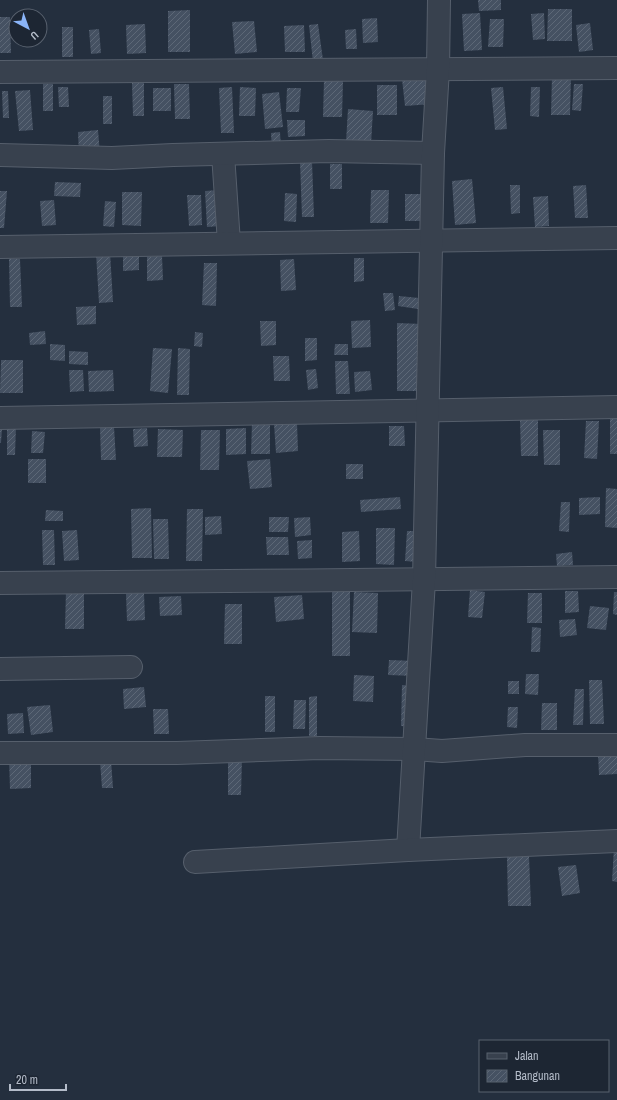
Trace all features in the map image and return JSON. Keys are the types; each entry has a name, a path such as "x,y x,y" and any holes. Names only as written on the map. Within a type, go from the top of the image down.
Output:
{"street":[{"path":"408,850 424,580 433,153 438,69 439,0"},
{"path":"0,72 617,68"},
{"path":"0,155 112,158 329,151 433,153"},
{"path":"223,154 229,243"},
{"path":"0,247 617,238"},
{"path":"0,418 617,407"},
{"path":"0,583 617,577"},
{"path":"0,669 131,667"},
{"path":"0,753 177,752 320,748 414,749 442,751 525,745 617,745"},
{"path":"195,862 408,850 617,841"}],"building":[{"path":"478,0 501,0 501,10 479,11"},
{"path":"548,9 572,9 572,41 547,41"},
{"path":"190,10 190,52 168,52 168,11"},
{"path":"480,13 482,50 464,51 462,14"},
{"path":"544,13 545,39 533,40 531,14"},
{"path":"0,17 8,17 8,48 11,48 11,53 0,53"},
{"path":"377,18 378,42 363,43 362,19"},
{"path":"490,19 504,19 503,47 488,47"},
{"path":"254,21 257,52 235,54 232,22"},
{"path":"590,23 593,50 579,52 576,25"},
{"path":"145,24 146,53 127,54 126,25"},
{"path":"318,24 323,60 313,62 309,25"},
{"path":"304,25 305,52 285,52 284,26"},
{"path":"62,27 73,27 73,57 62,57"},
{"path":"99,29 101,53 91,54 89,30"},
{"path":"356,29 357,49 346,49 345,30"},
{"path":"429,75 432,104 405,106 402,79"},
{"path":"552,76 571,76 570,115 551,115"},
{"path":"324,80 343,81 342,117 323,117"},
{"path":"132,83 144,83 144,116 133,116"},
{"path":"43,84 53,84 53,111 43,111"},
{"path":"174,84 189,84 190,119 175,119"},
{"path":"574,84 583,84 581,111 572,110"},
{"path":"377,85 397,85 397,115 377,115"},
{"path":"58,87 68,87 69,107 59,107"},
{"path":"232,87 234,133 221,133 219,88"},
{"path":"240,87 256,88 255,116 239,116"},
{"path":"503,87 507,129 495,130 491,88"},
{"path":"531,87 540,87 539,117 530,116"},
{"path":"153,88 171,88 171,111 153,111"},
{"path":"287,88 301,88 299,112 286,112"},
{"path":"30,90 33,130 19,131 15,91"},
{"path":"2,91 8,91 9,118 3,118"},
{"path":"279,92 283,127 265,129 262,94"},
{"path":"103,96 112,96 112,124 103,124"},
{"path":"348,109 373,111 371,144 346,142"},
{"path":"287,120 305,120 305,136 288,137"},
{"path":"98,130 100,154 79,155 78,132"},
{"path":"280,132 281,148 272,149 271,133"},
{"path":"300,161 312,161 314,217 302,217"},
{"path":"330,164 342,164 342,189 330,189"},
{"path":"472,179 476,223 455,225 452,181"},
{"path":"55,182 81,183 80,197 54,196"},
{"path":"510,185 520,185 520,213 511,214"},
{"path":"586,185 588,218 575,218 573,186"},
{"path":"219,190 221,226 207,227 205,191"},
{"path":"371,190 389,190 388,223 370,223"},
{"path":"0,191 7,191 4,228 0,228"},
{"path":"122,192 142,192 141,226 122,225"},
{"path":"285,193 297,194 296,222 284,221"},
{"path":"405,194 424,194 424,221 405,221"},
{"path":"187,195 201,195 202,225 189,226"},
{"path":"548,196 549,226 535,227 533,197"},
{"path":"54,200 56,225 42,226 40,201"},
{"path":"105,201 116,202 114,227 103,226"},
{"path":"110,252 113,302 99,303 96,253"},
{"path":"139,256 139,270 123,271 123,257"},
{"path":"162,256 163,280 147,281 147,257"},
{"path":"354,258 364,258 364,281 354,282"},
{"path":"9,259 20,259 22,307 10,307"},
{"path":"294,259 296,290 281,291 280,260"},
{"path":"204,263 217,263 216,306 202,305"},
{"path":"383,293 393,293 395,310 385,311"},
{"path":"399,296 419,298 418,309 398,306"},
{"path":"96,306 96,324 77,325 76,307"},
{"path":"370,320 371,347 352,348 351,321"},
{"path":"260,321 276,321 276,345 261,346"},
{"path":"397,323 422,324 421,391 397,391"},
{"path":"45,331 46,344 30,345 29,333"},
{"path":"195,332 203,333 202,347 194,346"},
{"path":"305,338 317,338 317,360 305,361"},
{"path":"50,344 65,345 65,361 50,360"},
{"path":"335,344 348,344 348,355 334,355"},
{"path":"153,348 172,349 168,393 150,391"},
{"path":"178,348 190,349 189,395 177,395"},
{"path":"69,351 88,352 88,365 69,364"},
{"path":"273,356 289,356 290,381 274,381"},
{"path":"1,360 23,360 23,393 0,393"},
{"path":"335,361 348,361 350,394 336,394"},
{"path":"316,369 318,388 308,390 306,370"},
{"path":"69,370 83,370 84,391 70,392"},
{"path":"113,370 114,391 89,392 88,371"},
{"path":"370,371 372,390 355,392 354,372"},
{"path":"520,419 538,419 538,456 521,456"},
{"path":"610,419 617,419 617,454 610,454"},
{"path":"586,421 599,421 597,459 584,458"},
{"path":"252,423 270,423 270,454 251,454"},
{"path":"297,423 298,451 276,453 274,424"},
{"path":"7,426 16,426 15,455 7,455"},
{"path":"389,426 404,426 405,446 389,446"},
{"path":"100,427 114,427 116,460 101,460"},
{"path":"0,428 2,428 1,443 0,443"},
{"path":"147,428 148,446 134,447 133,429"},
{"path":"246,428 246,454 226,455 226,429"},
{"path":"158,429 183,430 182,457 157,457"},
{"path":"201,430 220,430 219,470 200,470"},
{"path":"543,430 560,430 560,465 544,465"},
{"path":"32,431 45,432 43,453 31,453"},
{"path":"28,459 46,459 46,483 28,483"},
{"path":"270,459 272,487 250,489 247,461"},
{"path":"346,464 363,464 363,479 346,479"},
{"path":"606,488 617,489 617,528 605,527"},
{"path":"400,497 401,509 361,512 360,500"},
{"path":"600,497 600,514 579,515 579,498"},
{"path":"561,502 570,502 569,532 559,531"},
{"path":"151,508 152,558 132,558 131,509"},
{"path":"187,509 203,509 202,561 186,561"},
{"path":"46,510 63,511 63,521 45,521"},
{"path":"221,516 222,534 205,535 205,517"},
{"path":"269,517 289,517 288,532 269,532"},
{"path":"310,517 311,535 295,537 294,518"},
{"path":"153,519 168,519 169,559 154,559"},
{"path":"376,528 395,528 394,565 376,564"},
{"path":"42,530 54,530 55,565 43,565"},
{"path":"77,530 79,560 64,561 62,531"},
{"path":"359,531 360,561 342,562 342,532"},
{"path":"407,531 419,531 417,562 405,561"},
{"path":"266,537 288,537 289,555 267,555"},
{"path":"312,540 312,558 298,559 297,541"},
{"path":"572,552 573,565 557,566 556,554"},
{"path":"350,588 350,656 332,656 332,589"},
{"path":"66,590 84,590 84,629 65,629"},
{"path":"470,590 485,592 482,618 468,617"},
{"path":"565,591 578,591 579,612 565,613"},
{"path":"354,592 378,593 377,633 352,632"},
{"path":"614,592 617,592 617,615 613,614"},
{"path":"144,593 145,620 127,621 126,594"},
{"path":"528,593 542,593 542,623 527,623"},
{"path":"302,595 304,619 276,622 274,597"},
{"path":"181,596 182,615 160,616 159,597"},
{"path":"225,604 242,604 242,644 224,644"},
{"path":"590,606 609,608 606,630 587,628"},
{"path":"575,619 577,635 560,637 559,620"},
{"path":"532,627 541,628 540,652 531,652"},
{"path":"389,660 416,661 415,676 388,675"},
{"path":"526,674 539,674 538,695 525,694"},
{"path":"354,675 374,676 373,702 353,701"},
{"path":"589,680 602,680 604,724 590,724"},
{"path":"508,681 519,681 519,694 508,694"},
{"path":"402,685 415,686 413,727 401,726"},
{"path":"144,687 146,707 124,709 123,689"},
{"path":"575,689 584,689 583,725 573,725"},
{"path":"265,696 275,696 275,732 265,732"},
{"path":"317,696 317,736 309,736 309,697"},
{"path":"294,700 306,700 305,729 293,729"},
{"path":"542,703 557,703 557,730 541,730"},
{"path":"50,705 53,732 31,735 27,707"},
{"path":"508,707 518,707 517,728 507,727"},
{"path":"153,709 168,709 169,734 154,734"},
{"path":"23,713 24,733 8,734 7,714"},
{"path":"617,752 617,774 599,775 598,753"},
{"path":"31,757 31,788 10,789 9,758"},
{"path":"228,757 242,757 241,795 228,795"},
{"path":"111,760 113,788 102,788 100,761"},
{"path":"614,848 617,848 617,882 612,881"},
{"path":"529,856 531,906 508,906 507,857"},
{"path":"576,865 580,893 562,896 558,867"}]}
